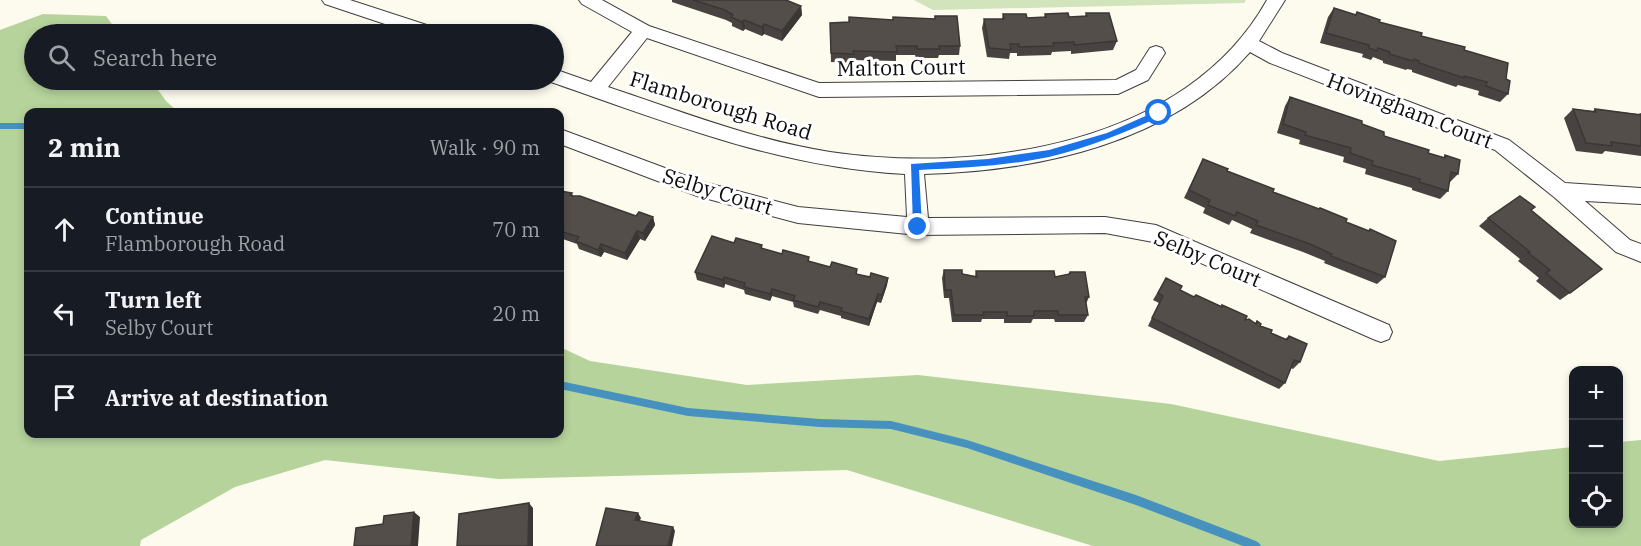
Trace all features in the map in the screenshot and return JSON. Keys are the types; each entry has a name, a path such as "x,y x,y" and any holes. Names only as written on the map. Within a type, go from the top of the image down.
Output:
{"street":[{"path":"332,0 403,24"},
{"name":"Malton Court","path":"588,0 643,30 819,90 1118,87 1142,75 1156,53"},
{"name":"Flamborough Road","path":"564,79 784,151 850,162 914,167 988,163 1049,153 1109,136 1184,99 1217,74 1250,44 1276,0"},
{"path":"595,90 643,30"},
{"name":"Hovingham Court","path":"1250,44 1276,58 1502,145 1561,191 1623,246 1641,253"},
{"name":"Selby Court","path":"564,138 697,188 798,215 918,227 1105,225 1156,234 1382,332"},
{"path":"914,167 918,227"},
{"path":"1561,191 1641,196"}],"green space":[{"path":"914,0 1246,0 1244,3 933,10"},
{"path":"43,14 106,16 112,24 24,24 24,90 158,90 174,108 24,108 24,438 564,438 564,349 590,361 747,385 918,375 1171,404 1439,461 1569,447 1569,528 1623,528 1623,442 1641,440 1641,546 1093,546 847,470 499,479 325,460 235,487 141,540 140,546 0,546 0,30"}],"building":[{"path":"693,0 786,0 801,6 782,31 764,24 762,27 744,20 742,22 731,17 733,15 725,10"},
{"path":"1334,8 1356,15 1357,12 1380,20 1379,22 1422,33 1421,36 1465,47 1464,50 1508,63 1506,79 1510,81 1508,94 1486,86 1487,82 1464,76 1464,78 1419,63 1414,59 1413,61 1389,54 1390,52 1378,48 1377,51 1369,48 1369,45 1326,33"},
{"path":"1068,13 1069,17 1087,16 1086,13 1109,13 1117,41 1074,45 1074,42 1053,43 1054,46 1019,47 1019,44 1010,44 1011,50 989,48 984,19 1004,19 1003,14 1026,14 1027,18"},
{"path":"935,16 957,16 960,46 917,49 917,46 896,46 897,52 831,53 830,23 849,22 849,17 893,20 893,17 935,19"},
{"path":"1290,97 1362,121 1362,124 1384,132 1384,136 1429,150 1428,153 1460,160 1458,174 1451,172 1448,191 1419,182 1420,179 1372,165 1373,161 1350,153 1351,148 1305,135 1306,132 1283,124"},
{"path":"1573,109 1596,112 1595,109 1641,115 1641,146 1611,142 1612,146 1586,143"},
{"path":"1203,159 1274,189 1273,192 1320,208 1347,219 1346,222 1369,231 1370,229 1396,241 1385,277 1331,256 1332,254 1310,244 1256,225 1258,221 1237,212 1235,216 1208,205 1210,200 1189,190"},
{"path":"564,192 636,216 639,212 653,217 643,233 637,231 625,253 601,244 598,250 576,241 579,237 564,232"},
{"path":"1520,196 1535,207 1531,210 1602,269 1570,293 1546,273 1550,270 1488,218"},
{"path":"712,236 734,243 736,238 762,245 761,248 782,254 783,250 809,257 808,261 830,267 832,262 857,269 856,274 870,277 871,273 888,278 882,295 878,294 869,319 820,302 818,307 793,300 795,296 772,289 770,294 744,287 745,283 695,272"},
{"path":"944,270 962,270 962,274 977,277 976,271 1054,271 1055,277 1070,274 1070,272 1085,272 1089,297 1085,297 1088,315 1058,315 1058,311 1034,311 1034,316 1007,316 1007,312 954,315 951,290 945,290"},
{"path":"1166,278 1182,286 1180,290 1194,297 1196,295 1247,316 1245,320 1249,319 1256,324 1257,321 1261,324 1260,326 1272,330 1271,333 1287,340 1289,336 1307,344 1300,362 1294,360 1285,383 1152,318 1163,296 1158,293"},
{"path":"529,503 528,546 457,546 459,514"},
{"path":"606,508 638,513 635,520 673,527 668,546 596,546"},
{"path":"414,512 411,546 354,546 356,528 383,524 384,516"}],"waterway":[{"path":"0,126 24,126"},
{"path":"564,386 688,412 820,423 891,425 967,444 1136,500 1256,546"}],"route":[{"path":"918,227 914,167 988,163 1049,153 1109,136 1159,113"}]}
